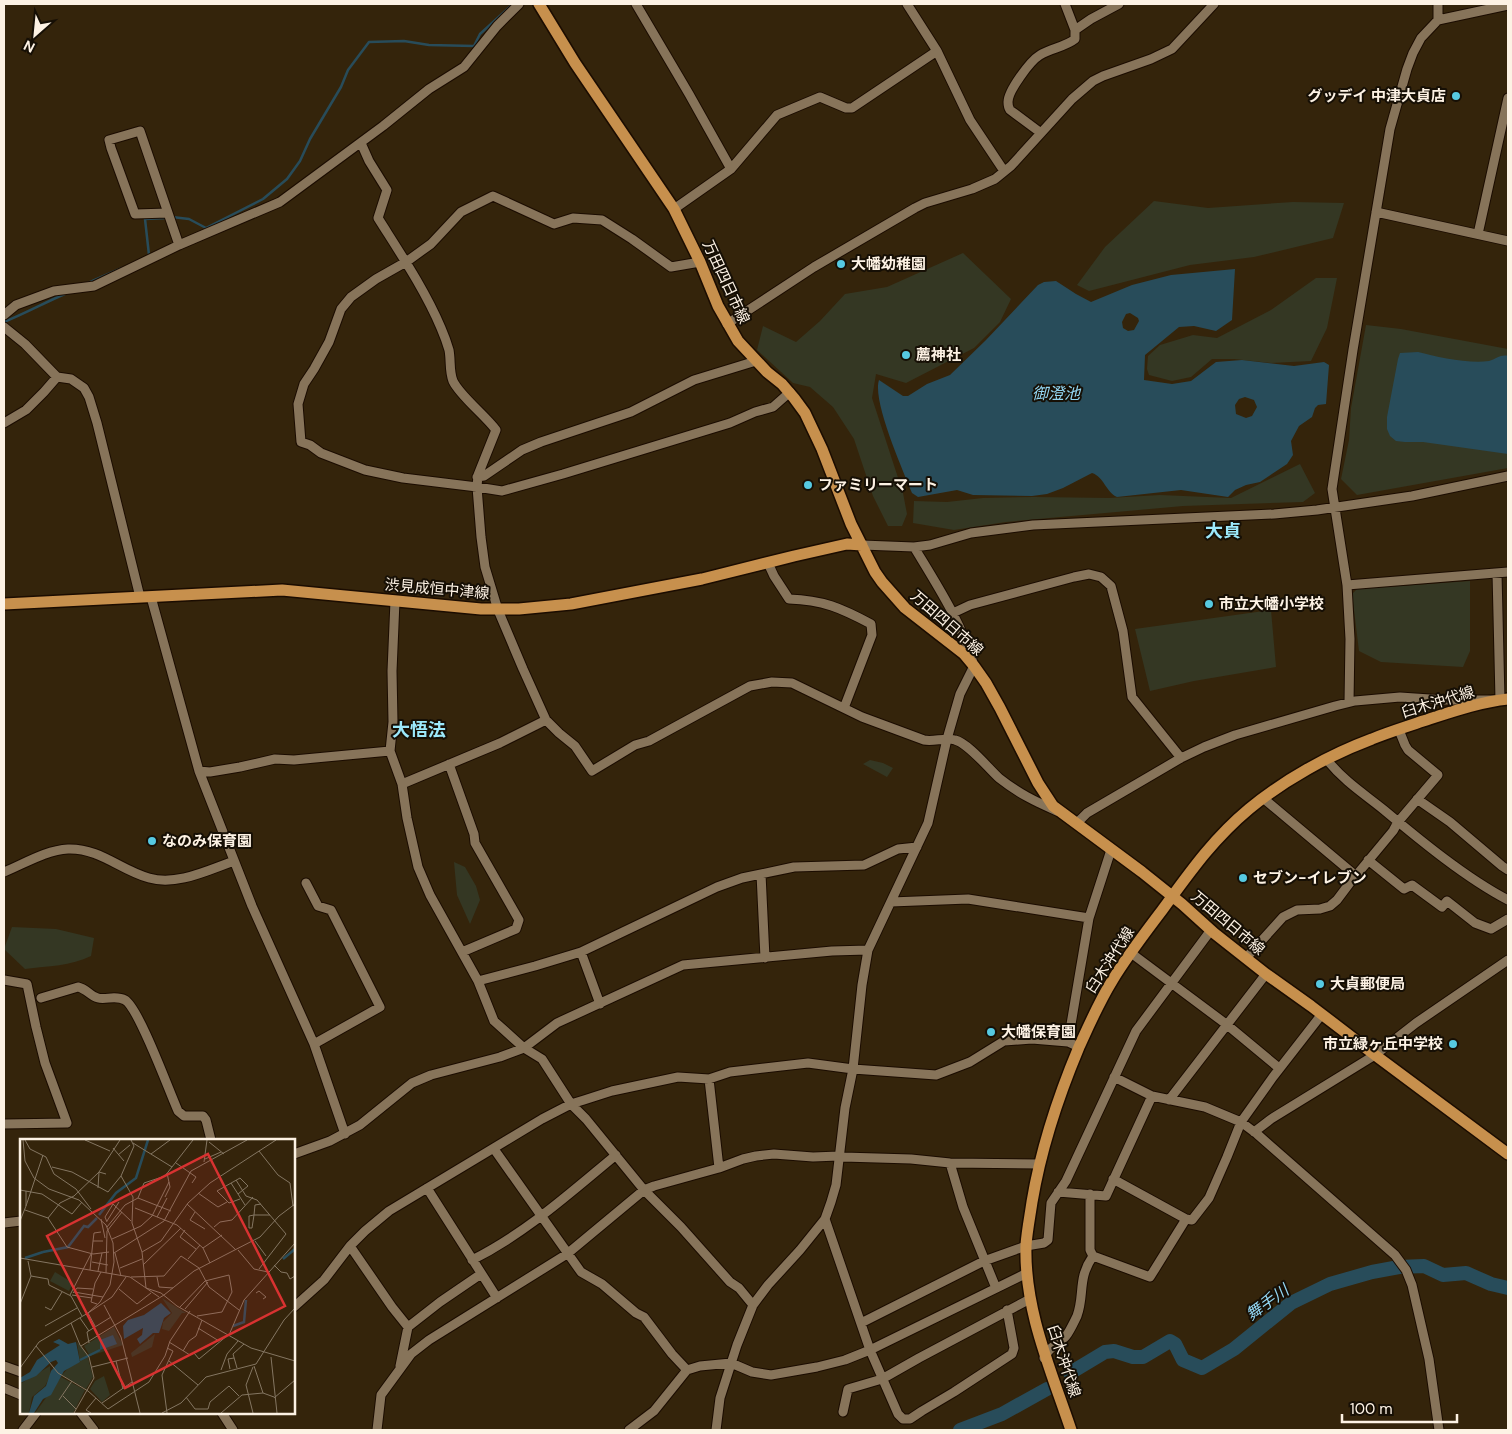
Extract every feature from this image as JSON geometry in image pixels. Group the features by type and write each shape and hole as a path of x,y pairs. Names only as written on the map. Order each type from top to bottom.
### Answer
{"main road":[{"name":"万田四日市線","path":"539,4 575,63 674,209 700,262 718,306 738,341 756,361 790,392 805,413 822,449 851,524 875,572 891,593 917,618 964,654 974,666 986,683 1038,783 1053,806 1142,872 1266,974 1508,1154"},
{"name":"渋見成恒中津線","path":"4,604 282,590 498,610 544,607 571,604 702,579 847,544 862,545"},
{"name":"臼木沖代線","path":"1071,1430 1045,1353 1030,1299 1026,1246 1040,1164 1074,1045 1088,1026 1110,984 1130,953 1216,839 1263,798 1295,777 1372,739 1461,708 1504,699"}],"street":[{"path":"4,315 16,305 54,291 94,286 179,245 280,202 429,89 464,67 497,26 519,4"},
{"path":"636,4 731,169"},
{"path":"907,4 937,51 970,120 1004,171"},
{"path":"1041,133 1010,110 1007,104 1011,92 1030,63 1037,56 1069,43 1075,38 1075,30 1065,4"},
{"path":"1075,30 1119,4"},
{"path":"727,324 814,268 915,208 939,198 995,180 1072,99 1093,81 1152,59 1172,49 1214,4"},
{"path":"1438,4 1438,20"},
{"path":"1349,702 1350,640 1346,585 1332,489 1352,350 1390,129 1407,69 1421,38 1438,20 1508,5"},
{"path":"674,209 731,169 778,115 820,97 846,108 852,108 937,51"},
{"path":"1478,234 1508,98"},
{"path":"168,213 135,214 109,140 140,131 179,245"},
{"path":"360,142 387,190 378,218 406,262 441,328 449,351 450,372 454,382 496,430 478,477 477,487 485,567 498,610 546,720 575,746 592,771 635,745 649,740 750,686 772,682 792,683 862,717 924,740 954,739 1020,794 1059,812"},
{"path":"700,262 671,268 632,238 602,220 573,218 554,224 493,196 461,212 431,244 351,296 342,309 329,342 304,384 298,404 300,438 321,453 365,470 403,478 502,491 730,423 773,407 790,392"},
{"path":"1376,212 1508,241"},
{"path":"4,327 25,344 57,377 70,379 78,383 84,388 89,397 146,597 199,771 252,906 314,1044 345,1134"},
{"path":"478,477 484,476 522,450 541,442 631,412 694,380 756,361"},
{"path":"4,423 26,410 57,377"},
{"path":"862,545 914,547 971,534 1032,525 1274,514 1317,510 1412,496 1508,476"},
{"path":"716,1430 720,1398 737,1345 753,1305 825,1219 836,1185 868,950 928,823 946,739 960,694 974,666 965,638 953,613 914,547"},
{"path":"768,563 789,599 807,599 823,602 871,624 872,635 844,708"},
{"path":"1346,585 1508,572"},
{"path":"1077,824 1087,813 1181,758 1235,735 1349,702 1371,698 1504,699 1496,573"},
{"path":"953,613 970,605 1074,577 1089,574 1101,577 1111,586 1123,631 1132,697 1181,758"},
{"path":"395,601 392,671 393,722 390,751 402,784 407,818 418,867 430,895 478,981 494,1021 524,1048 542,1059 571,1104 586,1119 644,1190 681,1227 730,1282 739,1288 753,1305"},
{"path":"402,784 500,743 546,720"},
{"path":"1246,958 1283,917 1297,910 1320,909 1330,906 1337,900 1398,822 1438,775 1408,750 1399,730"},
{"path":"199,771 210,772 275,759 294,760 390,751"},
{"path":"1327,760 1340,776 1398,822 1489,890 1508,900"},
{"path":"449,764 474,834 475,842 519,920 516,928 462,952"},
{"path":"1263,798 1356,876"},
{"path":"1417,799 1450,822 1508,870"},
{"path":"478,981 581,952 717,887 742,878 794,867 864,865 898,850 917,847"},
{"path":"4,872 49,852 67,849 87,850 102,855 134,872 151,878 169,880 187,877 234,862"},
{"path":"295,1306 324,1280 350,1246 389,1211 542,1119 571,1104 612,1091 678,1077 708,1079 730,1072 802,1064 936,1075 970,1062 1004,1041 1032,1039 1074,1045 1089,918 1111,850"},
{"path":"1368,860 1404,889 1412,885 1442,907 1447,901 1483,926 1491,929 1508,919"},
{"path":"762,874 765,958"},
{"path":"306,883 318,906 331,910 380,1007 314,1044"},
{"path":"891,902 968,898 1089,918"},
{"path":"861,1323 984,1261 1026,1246 1044,1243 1048,1240 1051,1203 1066,1181 1136,1031 1211,930"},
{"path":"295,1154 330,1141 360,1125 412,1083 431,1075 500,1057 524,1048 558,1023 682,965 832,951 868,950"},
{"path":"581,952 600,1004"},
{"path":"1130,953 1226,1024 1279,1068"},
{"path":"1254,1132 1271,1119 1375,1056 1416,1023 1508,960"},
{"path":"1169,1100 1266,974"},
{"path":"4,980 27,984 45,1063 67,1123 4,1124"},
{"path":"41,998 78,987 84,988 98,998 126,1000 134,1009 178,1111 184,1116 203,1116 212,1139"},
{"path":"1113,1178 1186,1219 1192,1220 1208,1198 1227,1157 1240,1122 1279,1068 1322,1014"},
{"path":"1114,1077 1152,1096 1205,1107 1240,1122 1254,1132 1395,1255 1406,1270 1412,1285 1429,1359 1439,1430"},
{"path":"708,1079 719,1168"},
{"path":"1058,1192 1106,1196 1152,1096"},
{"path":"494,1149 581,1272 602,1284 636,1313 644,1316 672,1354 687,1370"},
{"path":"377,1430 381,1395 411,1354 429,1340 567,1254 644,1190 719,1168 742,1159 774,1154 950,1163 1040,1164"},
{"path":"472,1260 541,1217 616,1155"},
{"path":"950,1163 963,1207 996,1288"},
{"path":"426,1188 498,1298"},
{"path":"1090,1194 1090,1250 1093,1256 1150,1277 1186,1219"},
{"path":"825,1219 870,1350 898,1414 903,1419 910,1419 1012,1354 1014,1348 1007,1310"},
{"path":"4,1222 20,1220"},
{"path":"350,1246 408,1327"},
{"path":"1065,1430 1043,1359 1045,1353 1050,1348 1066,1336 1077,1317 1083,1277 1088,1263 1093,1256"},
{"path":"629,1430 654,1411 687,1370 700,1366 731,1364 752,1372 771,1375 817,1368 870,1350 1027,1273"},
{"path":"399,1369 408,1327 481,1274"},
{"path":"843,1412 848,1388 882,1380 919,1358 1030,1299"},
{"path":"4,1366 20,1372"},
{"path":"4,1388 20,1395"},
{"path":"23,1430 35,1414"},
{"path":"82,1414 94,1430"},
{"path":"223,1414 233,1430"}],"green space":[{"path":"1154,201 1208,208 1293,202 1344,203 1333,238 1254,257 1190,265 1089,291 1077,285 1105,247"},
{"path":"963,253 1011,299 1000,322 974,348 906,383 876,374 872,398 903,493 907,514 902,526 888,526 873,496 854,439 833,407 810,387 793,383 757,350 763,326 796,342 820,321 845,294 887,287"},
{"path":"1316,278 1337,278 1327,328 1311,361 1271,363 1212,359 1191,377 1172,381 1149,375 1147,369 1148,356 1160,345 1193,335 1217,338 1271,310"},
{"path":"1366,325 1401,329 1508,349 1508,468 1357,495 1341,479 1349,440 1351,408"},
{"path":"1300,464 1315,493 1303,502 1183,506 1006,522 954,530 913,523 914,501 947,502 983,498 1109,498 1160,495 1231,498"},
{"path":"1470,581 1470,651 1463,667 1381,662 1359,651 1352,594 1357,589"},
{"path":"1271,610 1276,667 1194,681 1150,691 1135,629"},
{"path":"870,760 893,768 887,777 863,764"},
{"path":"454,862 465,867 476,886 480,900 470,924 457,895"},
{"path":"12,927 56,929 94,938 91,956 67,964 25,969 4,949"}],"water":[{"name":"御澄池","path":"1235,269 1232,320 1216,331 1194,326 1179,327 1145,355 1144,380 1172,384 1191,381 1216,362 1242,360 1294,366 1324,362 1329,365 1326,404 1318,405 1312,417 1299,426 1291,441 1293,455 1287,464 1260,482 1235,490 1228,497 1181,490 1117,497 1092,473 1063,488 1047,494 1032,496 973,495 957,490 918,497 912,493 884,419 878,390 879,380 903,396 908,396 927,384 950,375 1038,285 1044,282 1056,281 1091,302 1132,285 1171,275","holes":["1130,313 1138,318 1139,321 1134,330 1128,331 1123,328 1122,322 1126,314","1245,397 1254,400 1257,407 1252,416 1246,418 1236,414 1235,405 1239,399"]},
{"path":"1418,352 1472,362 1489,361 1501,356 1508,356 1508,454 1423,442 1396,441 1390,436 1387,429 1387,417 1400,353"}],"waterway":[{"path":"172,217 189,219 206,228 263,199 287,179 300,161 310,139 341,87 348,70 369,42 404,41 429,45 474,46 480,34 513,4"},
{"path":"149,255 145,219 166,218"},
{"path":"88,283 122,268"},
{"path":"4,322 67,293"},
{"name":"舞手川","path":"1070,1373 1105,1352 1114,1351 1133,1357 1143,1357 1170,1341 1175,1344 1183,1360 1202,1368 1234,1349 1291,1303 1330,1284 1372,1272 1399,1267 1424,1266 1443,1275 1466,1273 1491,1284 1508,1288"},
{"name":"舞手川","path":"960,1430 1002,1414 1047,1389"}],"place":[{"name":"グッデイ 中津大貞店","path":"1456,96"},
{"name":"大幡幼稚園","path":"841,264"},
{"name":"薦神社","path":"906,355"},
{"name":"ファミリーマート","path":"808,485"},
{"name":"市立大幡小学校","path":"1209,604"},
{"name":"なのみ保育園","path":"152,841"},
{"name":"セブン-イレブン","path":"1243,878"},
{"name":"大貞郵便局","path":"1320,984"},
{"name":"大幡保育園","path":"991,1032"},
{"name":"市立緑ヶ丘中学校","path":"1453,1044"}],"district":[{"name":"大貞","path":"1223,531"},
{"name":"大悟法","path":"419,730"}]}
